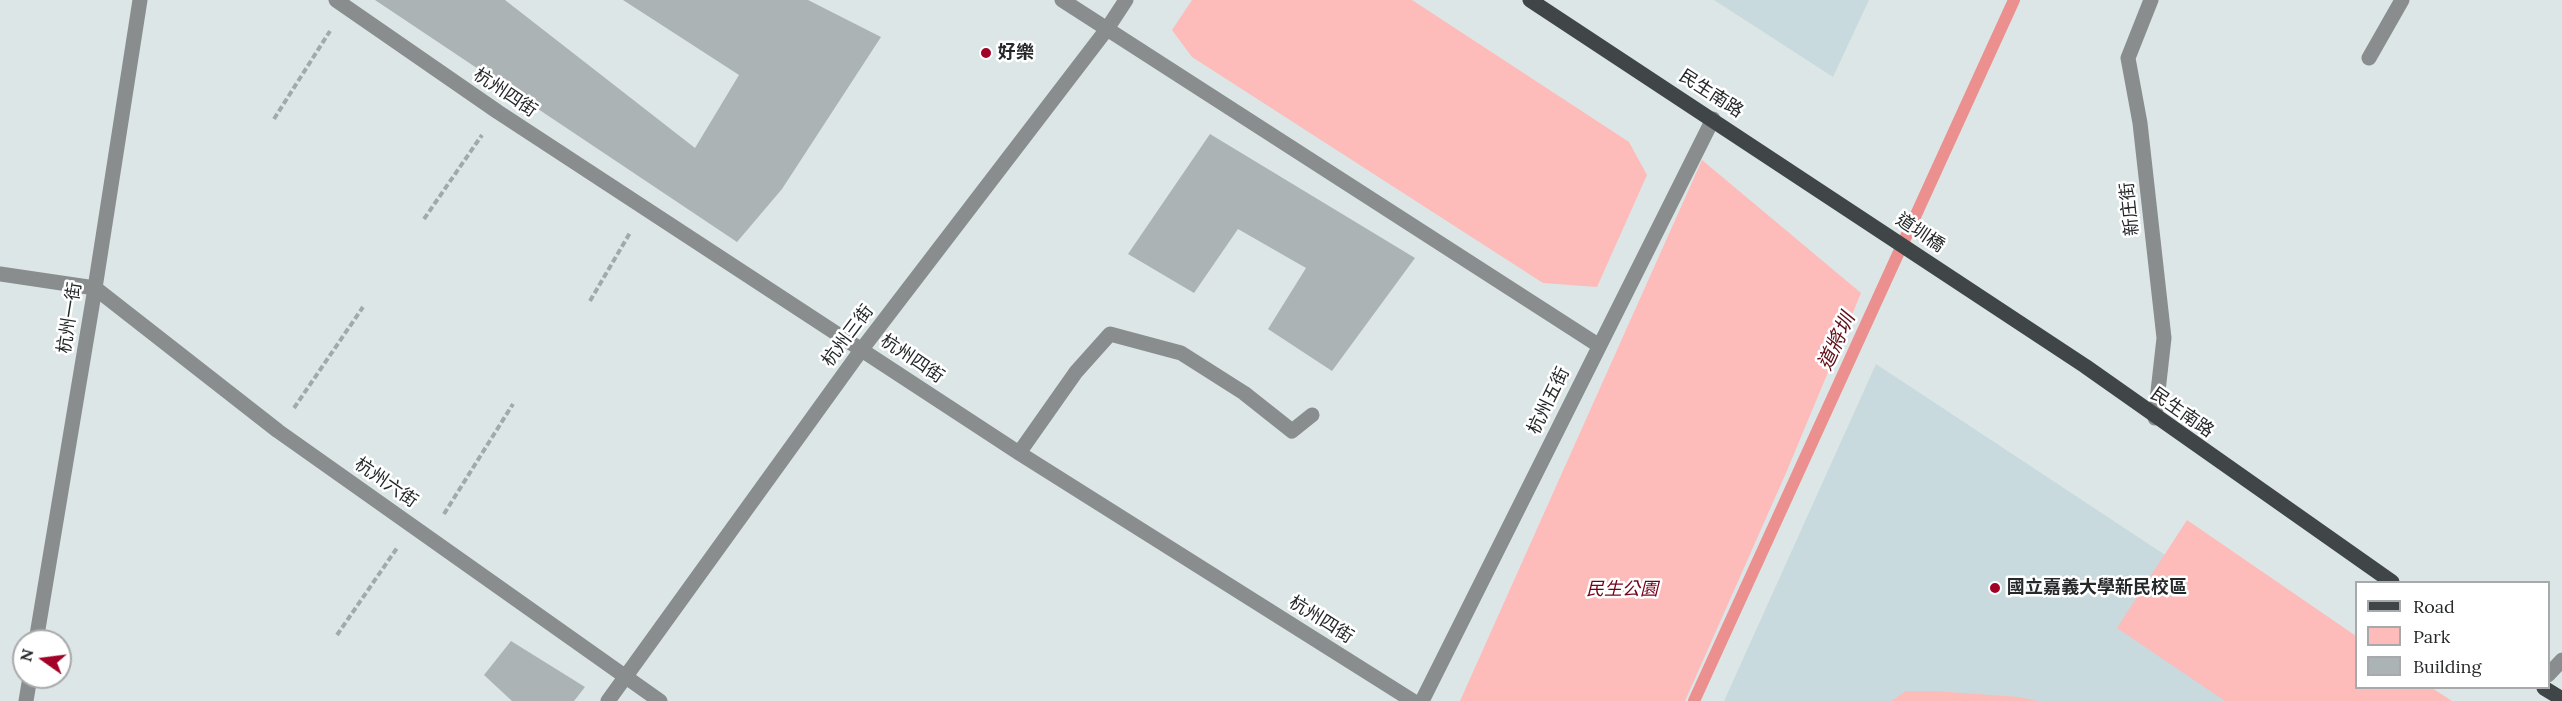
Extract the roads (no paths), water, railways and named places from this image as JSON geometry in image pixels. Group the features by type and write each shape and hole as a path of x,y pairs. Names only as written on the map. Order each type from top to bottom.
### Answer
{"main road":[{"name":"民生南路","path":"1530,0 1869,222"},
{"name":"道圳橋","path":"1869,222 1950,276"},
{"name":"民生南路","path":"1950,276 2085,366 2155,418 2391,581"},
{"path":"2547,689 2562,699"}],"street":[{"name":"杭州一街","path":"38,629 140,0"},
{"path":"1062,0 1598,345"},
{"name":"杭州三街","path":"608,701 862,349 1107,30 1126,0"},
{"name":"新庄街","path":"2151,0 2128,58 2140,123 2164,338 2155,418"},
{"path":"2369,58 2402,0"},
{"name":"杭州四街","path":"340,4 498,112 1019,453 1413,701"},
{"name":"杭州五街","path":"1422,701 1713,119"},
{"path":"0,274 95,288"},
{"name":"杭州六街","path":"95,288 278,431 660,701"},
{"path":"1019,453 1076,372 1110,334 1181,353 1244,393 1292,430 1312,415"},
{"path":"2550,673 2562,660"}],"waterway":[{"name":"道將圳","path":"1694,701 2014,0"}],"place":[{"name":"好樂","path":"986,53"},
{"name":"國立嘉義大學新民校區","path":"1995,588"}],"park label":[{"name":"民生公園","path":"1622,590"}]}
